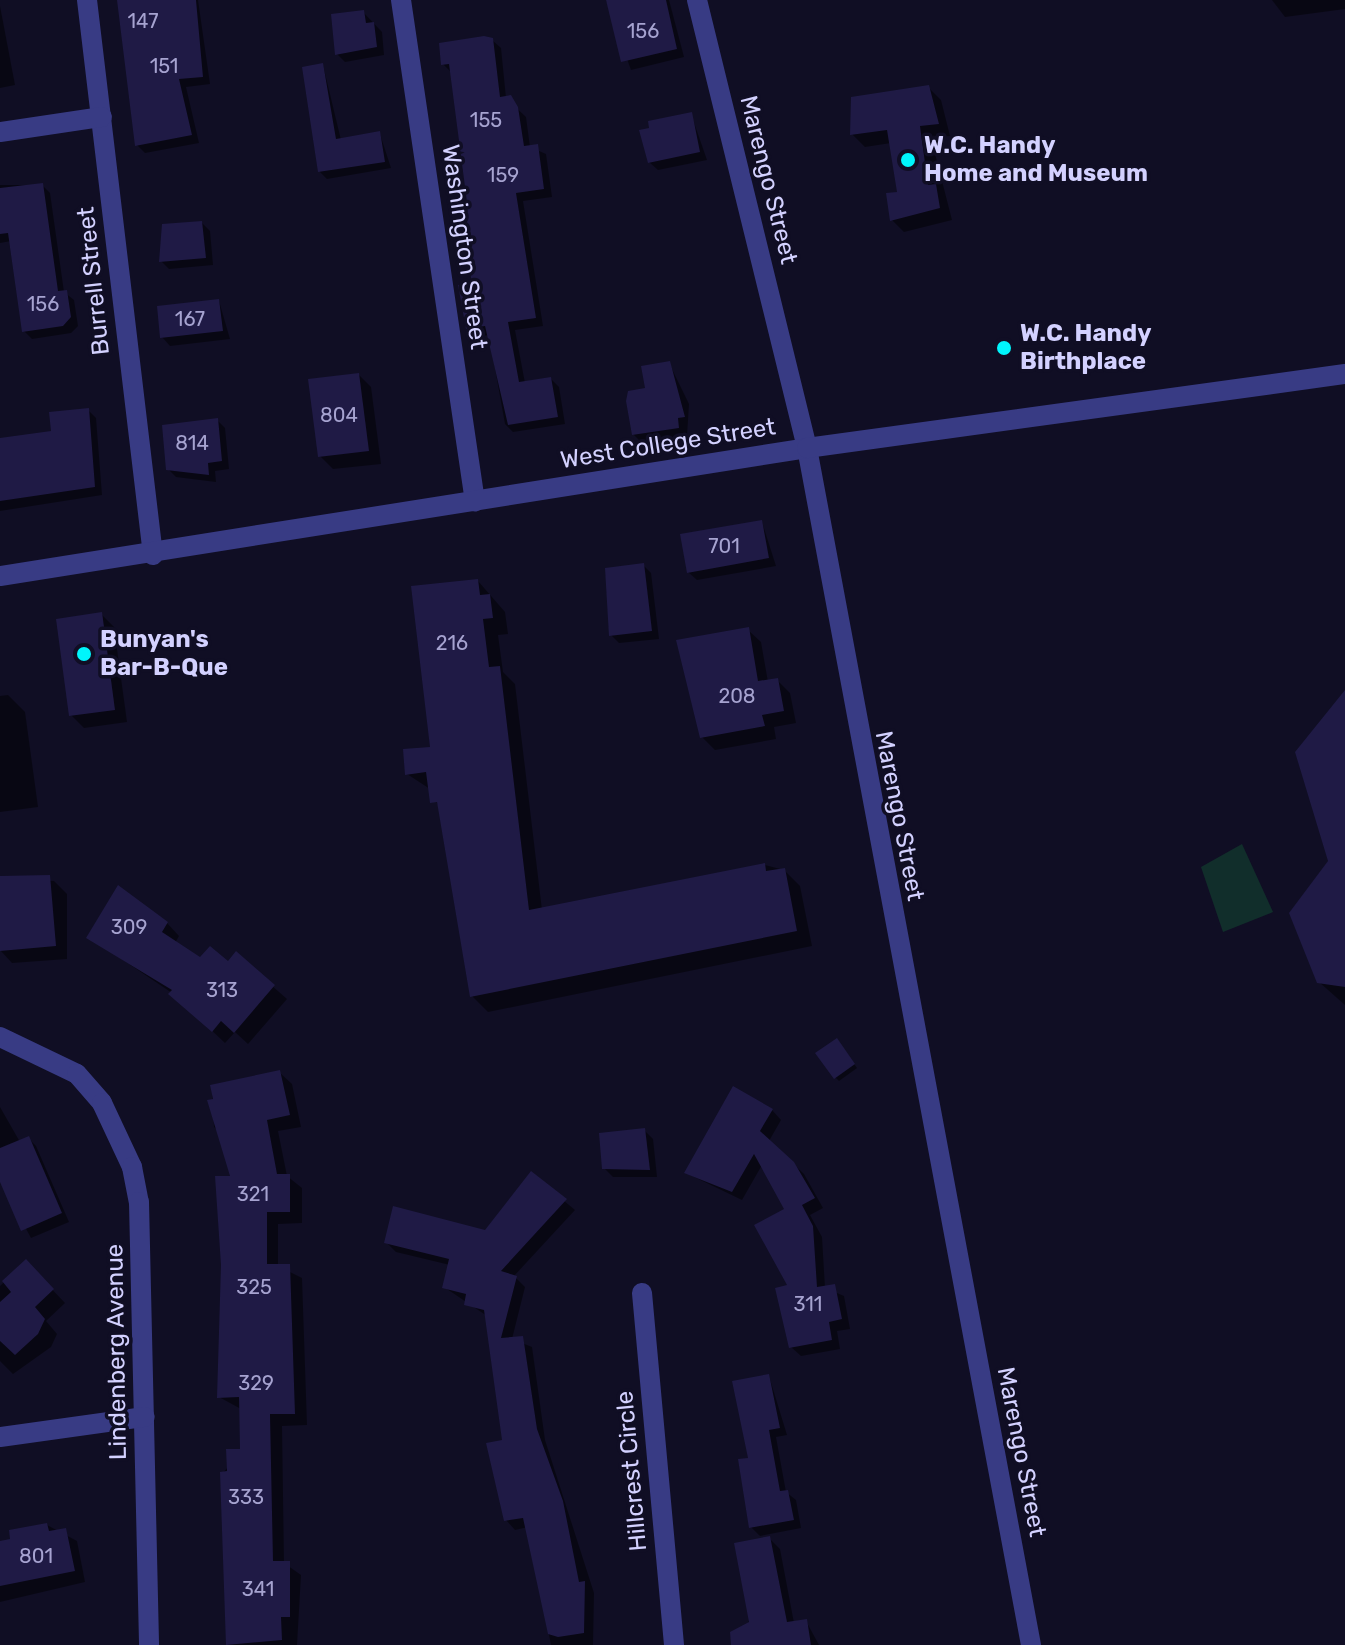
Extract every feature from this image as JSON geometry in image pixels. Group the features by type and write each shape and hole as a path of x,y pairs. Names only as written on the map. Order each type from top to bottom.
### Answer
{"street":[{"name":"Burrell Street","path":"87,0 153,555"},
{"name":"Washington Street","path":"401,0 475,502"},
{"name":"Marengo Street","path":"697,0 807,448 1031,1645"},
{"path":"0,132 102,117"},
{"name":"West College Street","path":"0,576 153,555 807,448 1345,374"},
{"name":"Lindenberg Avenue","path":"0,1037 77,1074 118,1134 139,1202 149,1645"},
{"name":"Hillcrest Circle","path":"642,1293 674,1645"},
{"path":"0,1437 145,1417"}],"green space":[{"path":"1242,844 1273,912 1223,932 1201,867"}],"building":[{"path":"117,0 196,0 203,77 179,79 192,135 135,146"},
{"path":"606,0 666,0 677,49 621,62"},
{"path":"364,10 366,23 374,22 377,47 335,55 331,14"},
{"path":"484,36 493,38 500,97 511,95 518,107 524,146 538,144 544,189 516,193 536,318 508,322 519,382 551,377 558,417 508,425 485,326 466,329 458,285 472,283 457,203 467,202 449,64 441,65 439,43"},
{"path":"323,63 336,139 380,131 385,162 318,172 302,67"},
{"name":"W.C. Handy Home and Museum","path":"929,85 939,124 920,126 928,185 936,184 940,208 890,221 886,193 897,192 887,130 850,135 851,97"},
{"path":"692,112 700,152 648,163 639,130 649,128 648,121"},
{"path":"43,183 58,291 67,290 71,317 63,326 22,332 8,233 0,234 0,188"},
{"path":"202,221 206,258 159,262 162,224"},
{"path":"219,299 223,331 160,338 157,306"},
{"path":"670,361 685,417 678,418 679,428 632,435 626,401 628,391 645,388 641,366"},
{"path":"359,373 369,451 318,457 308,379"},
{"path":"89,408 95,487 0,501 0,438 51,431 49,412"},
{"path":"218,418 222,461 208,463 209,475 166,470 162,425"},
{"path":"762,520 769,558 687,573 680,534"},
{"path":"644,563 652,631 609,636 605,568"},
{"path":"478,579 480,595 490,594 493,618 483,619 489,667 500,666 529,910 765,863 766,871 785,868 797,931 470,997 437,802 430,803 426,772 405,775 403,749 430,747 411,586"},
{"name":"Bunyan's Bar-B-Que","path":"102,612 115,710 69,716 56,619"},
{"path":"749,627 758,681 778,678 784,711 762,715 765,726 700,738 676,640"},
{"path":"1345,690 1345,987 1317,983 1289,913 1328,861 1295,752"},
{"path":"50,875 56,946 0,951 0,876"},
{"path":"118,885 168,922 162,932 200,957 210,946 228,961 236,951 275,985 234,1033 221,1021 212,1032 168,994 172,990 86,938"},
{"path":"837,1038 855,1064 834,1079 815,1053"},
{"path":"280,1070 290,1115 267,1120 277,1174 290,1174 290,1212 267,1212 267,1264 290,1264 295,1414 270,1414 273,1561 290,1561 290,1617 281,1617 282,1640 226,1645 220,1472 227,1471 226,1449 240,1449 239,1397 217,1398 221,1265 215,1176 230,1176 207,1100 213,1099 210,1085"},
{"path":"733,1086 773,1109 760,1131 794,1162 815,1198 802,1205 813,1226 817,1287 835,1284 842,1319 829,1322 832,1340 789,1348 775,1288 787,1285 754,1225 784,1209 754,1154 732,1192 684,1173"},
{"path":"645,1128 650,1170 602,1169 599,1133"},
{"path":"29,1136 62,1213 21,1231 0,1182 0,1148"},
{"path":"531,1171 567,1199 501,1271 517,1276 501,1338 523,1336 537,1429 563,1501 579,1582 585,1581 584,1633 558,1637 548,1634 523,1518 504,1521 486,1443 502,1440 484,1310 464,1305 466,1294 442,1288 449,1259 384,1243 393,1206 485,1230"},
{"path":"26,1259 54,1289 35,1307 45,1319 38,1334 15,1355 0,1341 0,1302 11,1292 2,1281"},
{"path":"769,1374 780,1428 769,1430 780,1491 788,1490 794,1520 749,1528 738,1459 748,1458 732,1381"},
{"path":"47,1523 49,1531 66,1528 75,1571 0,1586 0,1541 10,1539 9,1530"},
{"path":"770,1536 787,1622 807,1619 811,1645 731,1645 730,1632 749,1622 734,1543"}],"place":[{"name":"W.C. Handy Home and Museum","path":"908,160"},
{"name":"W.C. Handy Birthplace","path":"1004,348"},
{"name":"Bunyan's Bar-B-Que","path":"84,654"}]}
